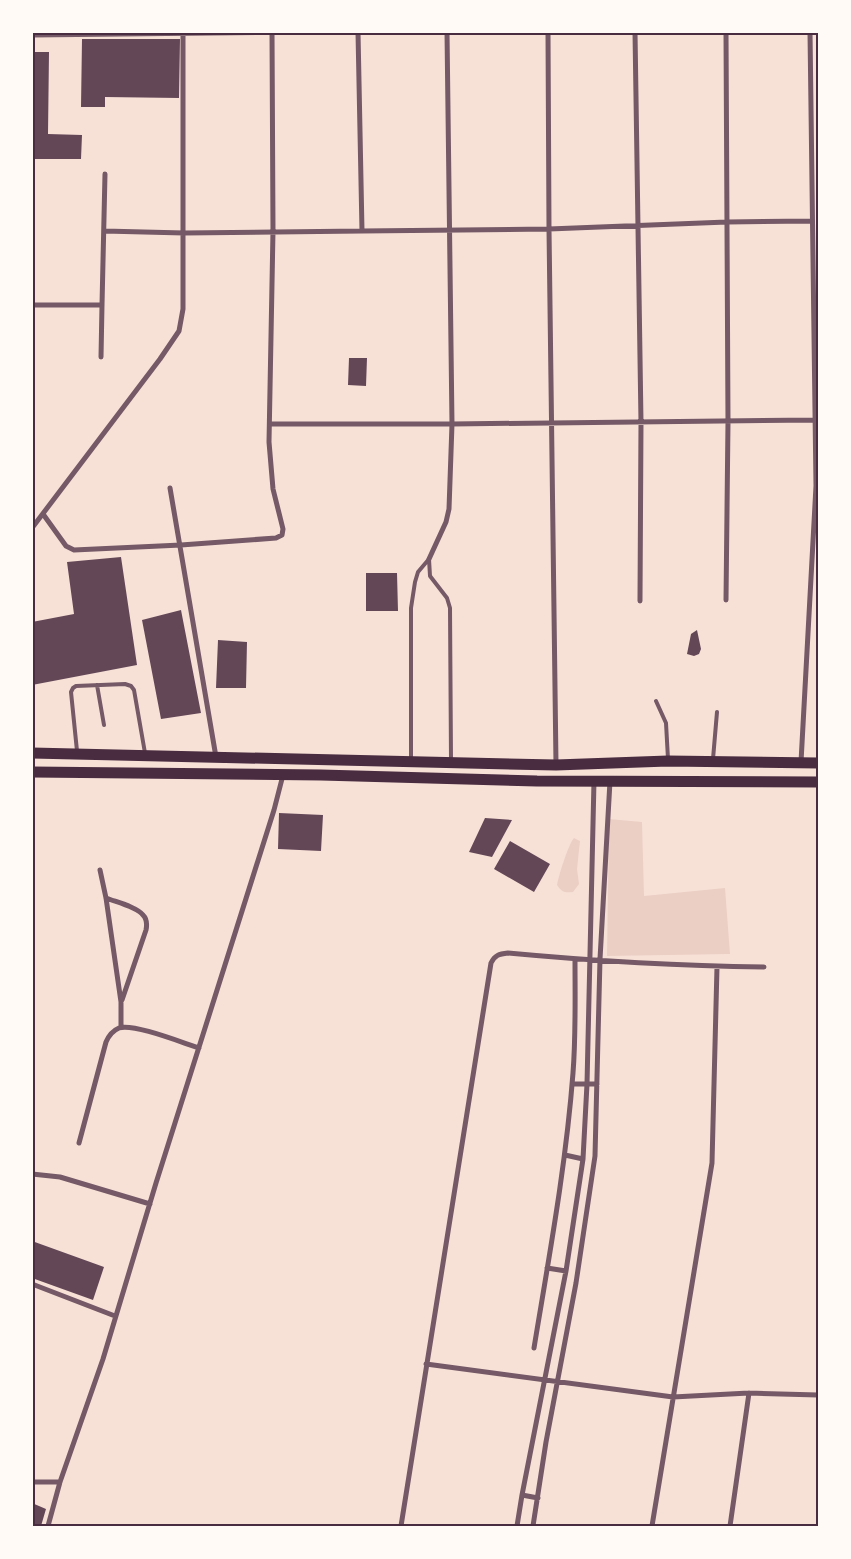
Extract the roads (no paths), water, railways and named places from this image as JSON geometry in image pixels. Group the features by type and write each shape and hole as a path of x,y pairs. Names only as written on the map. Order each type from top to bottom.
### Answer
{"main road":[{"path":"32,753 556,765 668,761 818,762"},
{"path":"32,772 536,781 818,782"}],"street":[{"path":"32,35 289,32"},
{"path":"358,32 362,231"},
{"path":"429,559 446,522 449,509 452,424 447,32"},
{"path":"548,32 556,765"},
{"path":"635,32 641,422 640,601"},
{"path":"726,32 728,422 726,600"},
{"path":"801,762 817,486 810,32"},
{"path":"32,528 179,331 183,309 184,33"},
{"path":"43,514 66,546 74,550 181,545 282,536 283,529 273,489 269,442 273,231 272,33"},
{"path":"101,357 105,174"},
{"path":"104,231 184,233 549,229 727,222 812,221"},
{"path":"32,305 102,305"},
{"path":"270,424 815,420"},
{"path":"170,488 216,757"},
{"path":"48,1526 60,1482 103,1359 284,775"},
{"path":"533,1526 556,1382 576,1283 595,1156 600,959 610,780"},
{"path":"517,1526 566,1271 583,1159 588,1084 594,781"},
{"path":"100,870 106,898 121,1002 121,1028"},
{"path":"106,898 138,910 145,916 147,923 121,1002"},
{"path":"400,1526 491,963 494,957 508,953 575,959 764,967"},
{"path":"534,1348 565,1155 572,1084 575,959"},
{"path":"652,1526 712,1163 717,966"},
{"path":"79,1144 106,1042 111,1033 121,1028 132,1028 199,1048"},
{"path":"572,1084 597,1084"},
{"path":"565,1155 583,1159"},
{"path":"32,1174 60,1177 150,1204"},
{"path":"547,1268 566,1271"},
{"path":"32,1284 115,1316"},
{"path":"426,1364 673,1398 749,1393 818,1395"},
{"path":"730,1526 749,1393"},
{"path":"32,1482 60,1482"},
{"path":"522,1495 538,1498"}],"lane":[{"path":"411,761 411,608 414,582 418,572 429,559"},
{"path":"429,559 430,576 447,598 450,608 451,762"},
{"path":"78,754 72,688 76,686 125,684 131,686 134,690 145,756"},
{"path":"97,685 104,726"},
{"path":"656,701 666,723 668,761"},
{"path":"713,762 717,712"}]}
